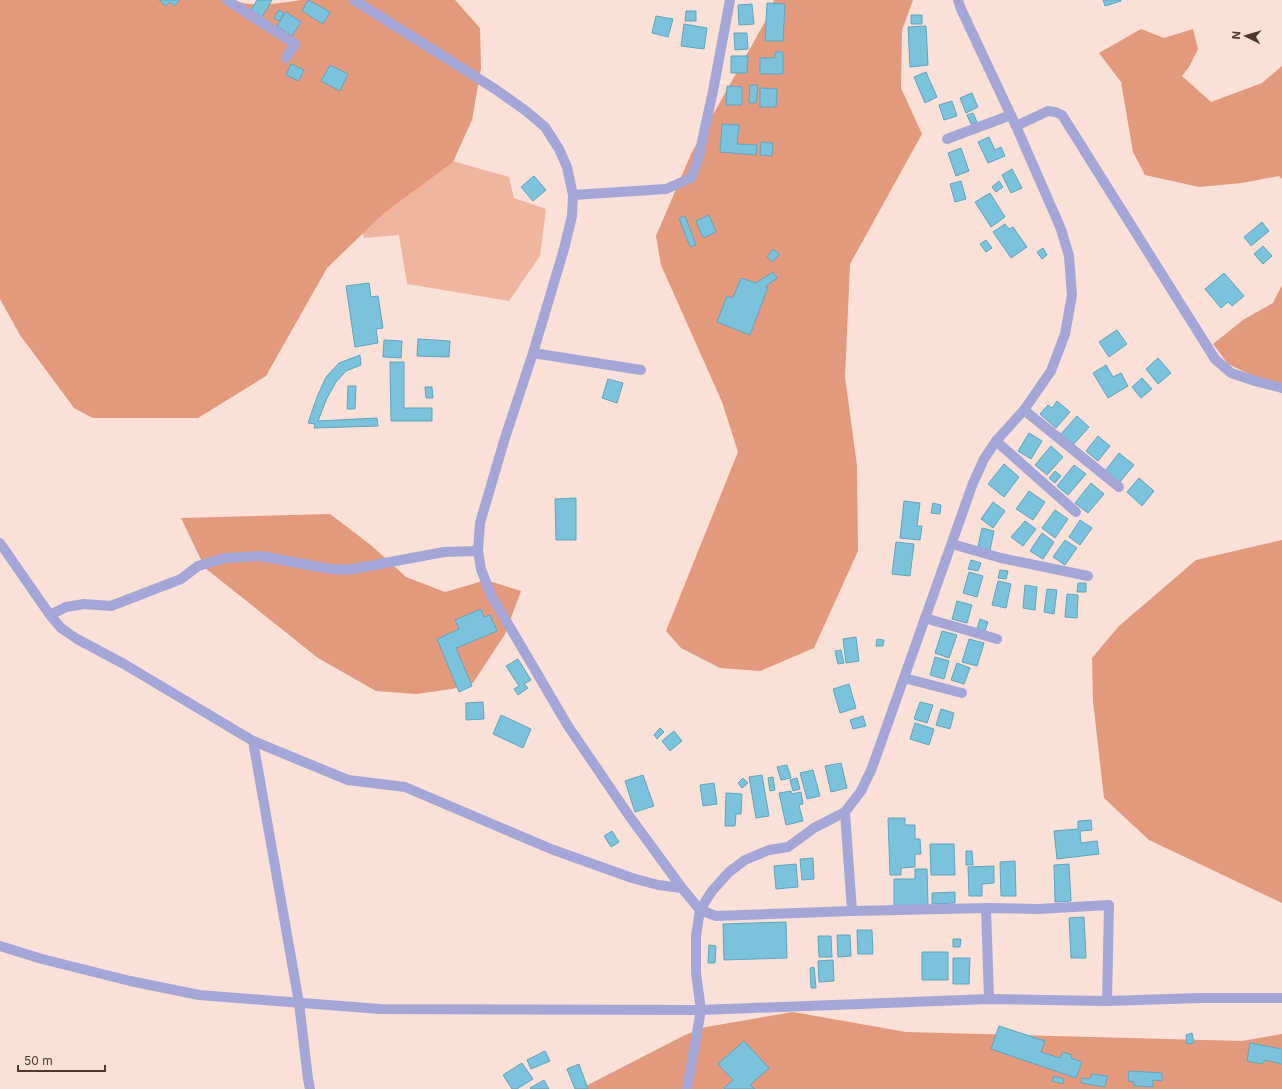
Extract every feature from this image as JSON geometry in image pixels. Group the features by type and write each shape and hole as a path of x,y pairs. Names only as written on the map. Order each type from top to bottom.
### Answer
{"street":[{"path":"227,0 295,44 286,58"},
{"path":"354,0 495,89 526,111 545,127 559,149 567,167 573,195 572,216 533,353 504,441 480,523 478,551 481,569 491,595 568,726 626,811 682,888 700,910 716,916 852,910 986,908 1038,909 1109,905 1107,1001"},
{"path":"573,195 666,189 691,178 698,160 730,0"},
{"path":"687,1089 700,1010 696,973 696,944 700,910 728,872 745,860 769,850 788,847 814,828 845,812 861,791 872,768 973,482 984,459 996,441 1024,410 1051,371 1065,334 1072,295 1069,256 1061,229 1011,115 960,9 958,0"},
{"path":"1016,126 1048,111 1056,112 1062,116 1215,359 1231,373 1282,388"},
{"path":"947,139 1011,115"},
{"path":"533,353 640,370"},
{"path":"1024,410 1119,487"},
{"path":"996,441 1076,512"},
{"path":"0,543 50,615 61,628 77,639 124,664 253,741 348,780 405,787 551,849 632,878 658,885 682,888"},
{"path":"952,544 1001,558 1088,576"},
{"path":"50,615 66,607 84,604 111,606 181,579 198,566 225,558 261,556 324,568 347,570 444,552 478,551"},
{"path":"925,618 998,640"},
{"path":"904,678 962,693"},
{"path":"253,741 299,1003 310,1089"},
{"path":"845,812 852,910"},
{"path":"986,908 989,999"},
{"path":"0,946 42,959 123,980 199,995 380,1008 700,1010 989,999 1107,1001 1200,998 1282,998"}],"shaded area":[{"path":"0,0 233,0 248,4 257,4 301,0 455,0 480,28 481,68 472,120 453,162 384,213 327,268 266,376 198,418 93,418 74,408 20,335 0,299"},
{"path":"774,0 913,0 902,30 901,88 922,134 850,264 845,377 857,466 858,551 814,648 760,671 720,668 681,648 666,631 738,452 722,402 661,265 656,236 691,154 766,20"},
{"path":"1141,29 1164,38 1193,29 1198,49 1189,67 1182,76 1211,102 1262,83 1282,66 1282,179 1279,176 1242,183 1199,187 1145,175 1133,152 1121,82 1099,53"},
{"path":"435,156 509,177 514,198 546,209 540,256 509,301 407,284 399,235 364,238 358,219"},
{"path":"1282,285 1282,384 1253,376 1228,364 1213,344 1243,320 1273,303"},
{"path":"330,514 372,546 406,577 445,592 486,580 521,591 505,634 473,683 452,689 416,694 376,691 318,658 205,568 181,518"},
{"path":"1282,540 1282,903 1149,840 1104,798 1093,701 1092,658 1119,626 1196,560"},
{"path":"793,1012 906,1032 1242,1041 1282,1034 1282,1089 580,1089 685,1035 706,1027"}],"building":[{"path":"159,0 180,0 174,6 170,2 166,6"},
{"path":"257,0 272,0 262,17 251,10"},
{"path":"308,0 330,12 323,24 302,11"},
{"path":"1103,0 1121,0 1121,1 1105,6"},
{"path":"767,3 785,4 783,41 765,41"},
{"path":"752,4 754,24 739,25 738,5"},
{"path":"279,10 284,13 279,21 274,18"},
{"path":"686,11 696,11 696,21 685,21"},
{"path":"286,12 301,22 292,36 277,26"},
{"path":"911,15 922,15 922,24 911,24"},
{"path":"656,16 673,19 668,37 652,33"},
{"path":"684,24 707,28 704,49 681,46"},
{"path":"926,26 928,65 910,67 908,27"},
{"path":"734,33 747,33 748,49 735,50"},
{"path":"775,52 783,52 783,74 760,74 760,58 775,58"},
{"path":"731,56 748,56 747,73 731,73"},
{"path":"291,64 304,70 299,81 286,75"},
{"path":"330,65 348,74 340,91 321,81"},
{"path":"926,72 937,97 925,103 914,77"},
{"path":"750,85 758,85 756,103 749,103"},
{"path":"727,86 742,87 742,105 726,105"},
{"path":"760,88 777,89 776,107 760,107"},
{"path":"972,93 978,107 966,113 960,98"},
{"path":"952,101 957,116 944,120 939,105"},
{"path":"973,113 977,122 971,124 967,115"},
{"path":"722,124 739,125 737,144 757,145 756,155 720,152"},
{"path":"989,137 995,150 1001,147 1005,156 988,163 978,142"},
{"path":"761,142 773,143 772,156 760,155"},
{"path":"961,148 969,171 956,176 948,153"},
{"path":"1012,169 1022,188 1011,193 1002,175"},
{"path":"534,176 546,190 533,201 521,187"},
{"path":"961,181 966,199 955,202 950,184"},
{"path":"999,181 1003,187 996,192 992,187"},
{"path":"990,193 1005,217 991,227 975,202"},
{"path":"709,215 716,232 703,238 696,221"},
{"path":"685,216 696,245 690,247 679,218"},
{"path":"1262,222 1269,231 1251,246 1244,237"},
{"path":"1005,224 1009,229 1013,227 1027,247 1011,258 993,232"},
{"path":"986,240 992,248 986,252 980,244"},
{"path":"1263,246 1272,256 1263,264 1254,254"},
{"path":"1043,248 1047,255 1042,259 1037,252"},
{"path":"773,249 779,254 773,262 767,257"},
{"path":"773,272 777,278 765,287 768,287 750,335 717,322 727,296 733,298 741,278 756,283"},
{"path":"1224,273 1244,296 1232,306 1228,302 1221,308 1205,289"},
{"path":"369,283 371,297 378,296 383,328 376,329 378,343 355,347 346,286"},
{"path":"1117,330 1127,344 1109,357 1099,342"},
{"path":"418,339 450,341 449,357 417,356"},
{"path":"384,340 402,341 401,358 383,357"},
{"path":"360,355 361,365 346,371 336,382 327,398 318,421 377,418 378,426 314,428 315,424 308,423 326,377 339,363"},
{"path":"1158,358 1171,373 1158,384 1146,369"},
{"path":"390,362 404,362 404,408 432,408 432,421 391,421"},
{"path":"1106,365 1113,377 1121,373 1128,386 1108,398 1093,373"},
{"path":"1142,378 1152,389 1141,398 1132,387"},
{"path":"608,379 623,383 617,403 602,398"},
{"path":"348,386 356,386 355,409 347,409"},
{"path":"425,387 432,387 433,398 426,398"},
{"path":"1057,401 1070,412 1056,428 1040,414 1048,405 1052,408"},
{"path":"1077,416 1089,427 1073,445 1061,434"},
{"path":"1029,433 1042,441 1031,459 1018,451"},
{"path":"1098,436 1110,446 1098,461 1086,451"},
{"path":"1051,446 1063,457 1047,475 1035,465"},
{"path":"1119,453 1134,465 1119,483 1105,471"},
{"path":"1004,464 1019,477 1004,497 988,484"},
{"path":"1074,465 1086,474 1068,495 1057,486"},
{"path":"1055,471 1061,476 1055,483 1049,478"},
{"path":"1139,478 1154,491 1142,506 1127,492"},
{"path":"1091,483 1104,494 1088,513 1075,503"},
{"path":"1029,491 1045,502 1033,520 1016,509"},
{"path":"576,498 576,540 556,540 555,499"},
{"path":"904,501 920,503 917,526 922,526 920,540 900,538"},
{"path":"993,502 1005,511 993,528 981,519"},
{"path":"933,503 941,505 940,514 931,513"},
{"path":"1055,510 1068,519 1055,538 1042,528"},
{"path":"1080,520 1092,528 1080,545 1069,537"},
{"path":"1025,521 1036,529 1023,546 1011,537"},
{"path":"982,528 994,531 990,550 978,547"},
{"path":"1042,533 1054,542 1043,559 1030,551"},
{"path":"1065,540 1077,548 1065,565 1053,557"},
{"path":"896,542 914,544 910,576 892,574"},
{"path":"971,560 981,563 978,571 968,569"},
{"path":"1000,570 1008,571 1006,579 998,578"},
{"path":"969,572 983,576 977,597 963,593"},
{"path":"998,581 1011,584 1006,608 992,605"},
{"path":"1078,583 1086,583 1086,592 1077,592"},
{"path":"1025,585 1037,587 1035,610 1023,608"},
{"path":"1047,589 1057,590 1054,614 1044,612"},
{"path":"1067,594 1078,595 1077,618 1065,617"},
{"path":"957,601 972,605 967,623 952,619"},
{"path":"481,609 484,617 490,615 497,631 456,648 472,686 459,692 437,639 459,629 455,620"},
{"path":"980,619 988,622 985,631 977,629"},
{"path":"942,631 957,635 949,658 935,653"},
{"path":"856,637 859,661 846,663 843,639"},
{"path":"877,639 884,640 883,646 876,646"},
{"path":"969,639 984,643 977,666 962,662"},
{"path":"841,650 844,663 838,664 835,651"},
{"path":"935,657 949,661 944,679 930,675"},
{"path":"518,659 531,680 524,684 528,688 518,695 514,689 519,686 506,666"},
{"path":"957,663 970,668 964,684 951,680"},
{"path":"849,684 856,708 840,713 833,689"},
{"path":"483,702 484,719 466,720 466,703"},
{"path":"920,702 933,705 927,723 914,719"},
{"path":"941,709 954,713 950,729 936,725"},
{"path":"501,715 531,729 523,748 493,734"},
{"path":"863,716 866,726 853,729 850,720"},
{"path":"915,723 934,729 929,745 910,739"},
{"path":"660,728 664,732 657,739 654,735"},
{"path":"674,731 682,741 670,751 662,741"},
{"path":"841,763 847,788 831,792 825,766"},
{"path":"787,765 791,778 781,780 777,767"},
{"path":"813,770 820,796 807,799 800,773"},
{"path":"643,775 654,806 635,812 625,781"},
{"path":"762,775 769,816 756,818 749,777"},
{"path":"773,777 775,790 770,791 768,778"},
{"path":"743,778 748,783 742,788 738,783"},
{"path":"797,778 800,789 793,791 790,780"},
{"path":"714,783 717,804 703,806 700,785"},
{"path":"791,791 792,794 801,792 803,804 799,805 803,821 786,825 779,793"},
{"path":"726,793 742,794 741,814 736,814 735,826 725,826"},
{"path":"888,818 905,818 905,825 915,825 915,839 920,839 921,854 915,854 915,867 901,868 901,875 890,875"},
{"path":"1091,820 1092,830 1080,831 1081,843 1097,841 1099,854 1057,859 1054,831 1078,829 1078,821"},
{"path":"612,831 619,842 611,847 604,836"},
{"path":"930,844 954,844 955,875 931,875"},
{"path":"966,851 972,851 973,865 966,865"},
{"path":"813,858 814,879 802,880 800,859"},
{"path":"1015,861 1016,896 1001,896 1000,862"},
{"path":"796,864 798,887 776,889 774,866"},
{"path":"1069,864 1071,901 1055,902 1054,865"},
{"path":"994,866 994,883 982,884 982,896 969,896 968,867"},
{"path":"915,869 927,869 928,905 894,906 894,879 915,879"},
{"path":"955,892 955,903 932,904 932,893"},
{"path":"1084,917 1086,958 1071,958 1069,918"},
{"path":"786,922 787,958 724,960 723,924"},
{"path":"857,930 872,930 873,954 858,954"},
{"path":"837,935 850,935 851,956 838,957"},
{"path":"818,936 831,936 832,957 819,957"},
{"path":"953,939 961,939 960,947 953,947"},
{"path":"709,945 716,946 715,963 708,963"},
{"path":"922,952 948,952 948,980 922,980"},
{"path":"953,958 970,958 969,984 953,984"},
{"path":"833,960 834,981 819,982 818,961"},
{"path":"814,967 816,988 811,988 810,968"},
{"path":"999,1026 1045,1041 1041,1052 1060,1058 1063,1052 1072,1055 1071,1058 1082,1062 1076,1078 991,1049"},
{"path":"1192,1033 1194,1043 1187,1044 1186,1035"},
{"path":"744,1041 769,1068 750,1085 755,1089 725,1089 724,1088 733,1080 718,1064"},
{"path":"1250,1043 1282,1049 1282,1064 1265,1060 1262,1064 1247,1061"},
{"path":"545,1051 550,1061 531,1069 527,1060"},
{"path":"522,1063 533,1079 517,1089 512,1089 503,1075"},
{"path":"579,1064 588,1089 575,1089 567,1069"},
{"path":"1129,1071 1162,1073 1162,1081 1153,1080 1153,1087 1134,1086 1134,1082 1128,1081"},
{"path":"1092,1074 1107,1076 1105,1087 1081,1083 1082,1078 1090,1079"},
{"path":"1054,1076 1064,1079 1063,1084 1052,1081"},
{"path":"544,1080 549,1089 530,1088"}]}
